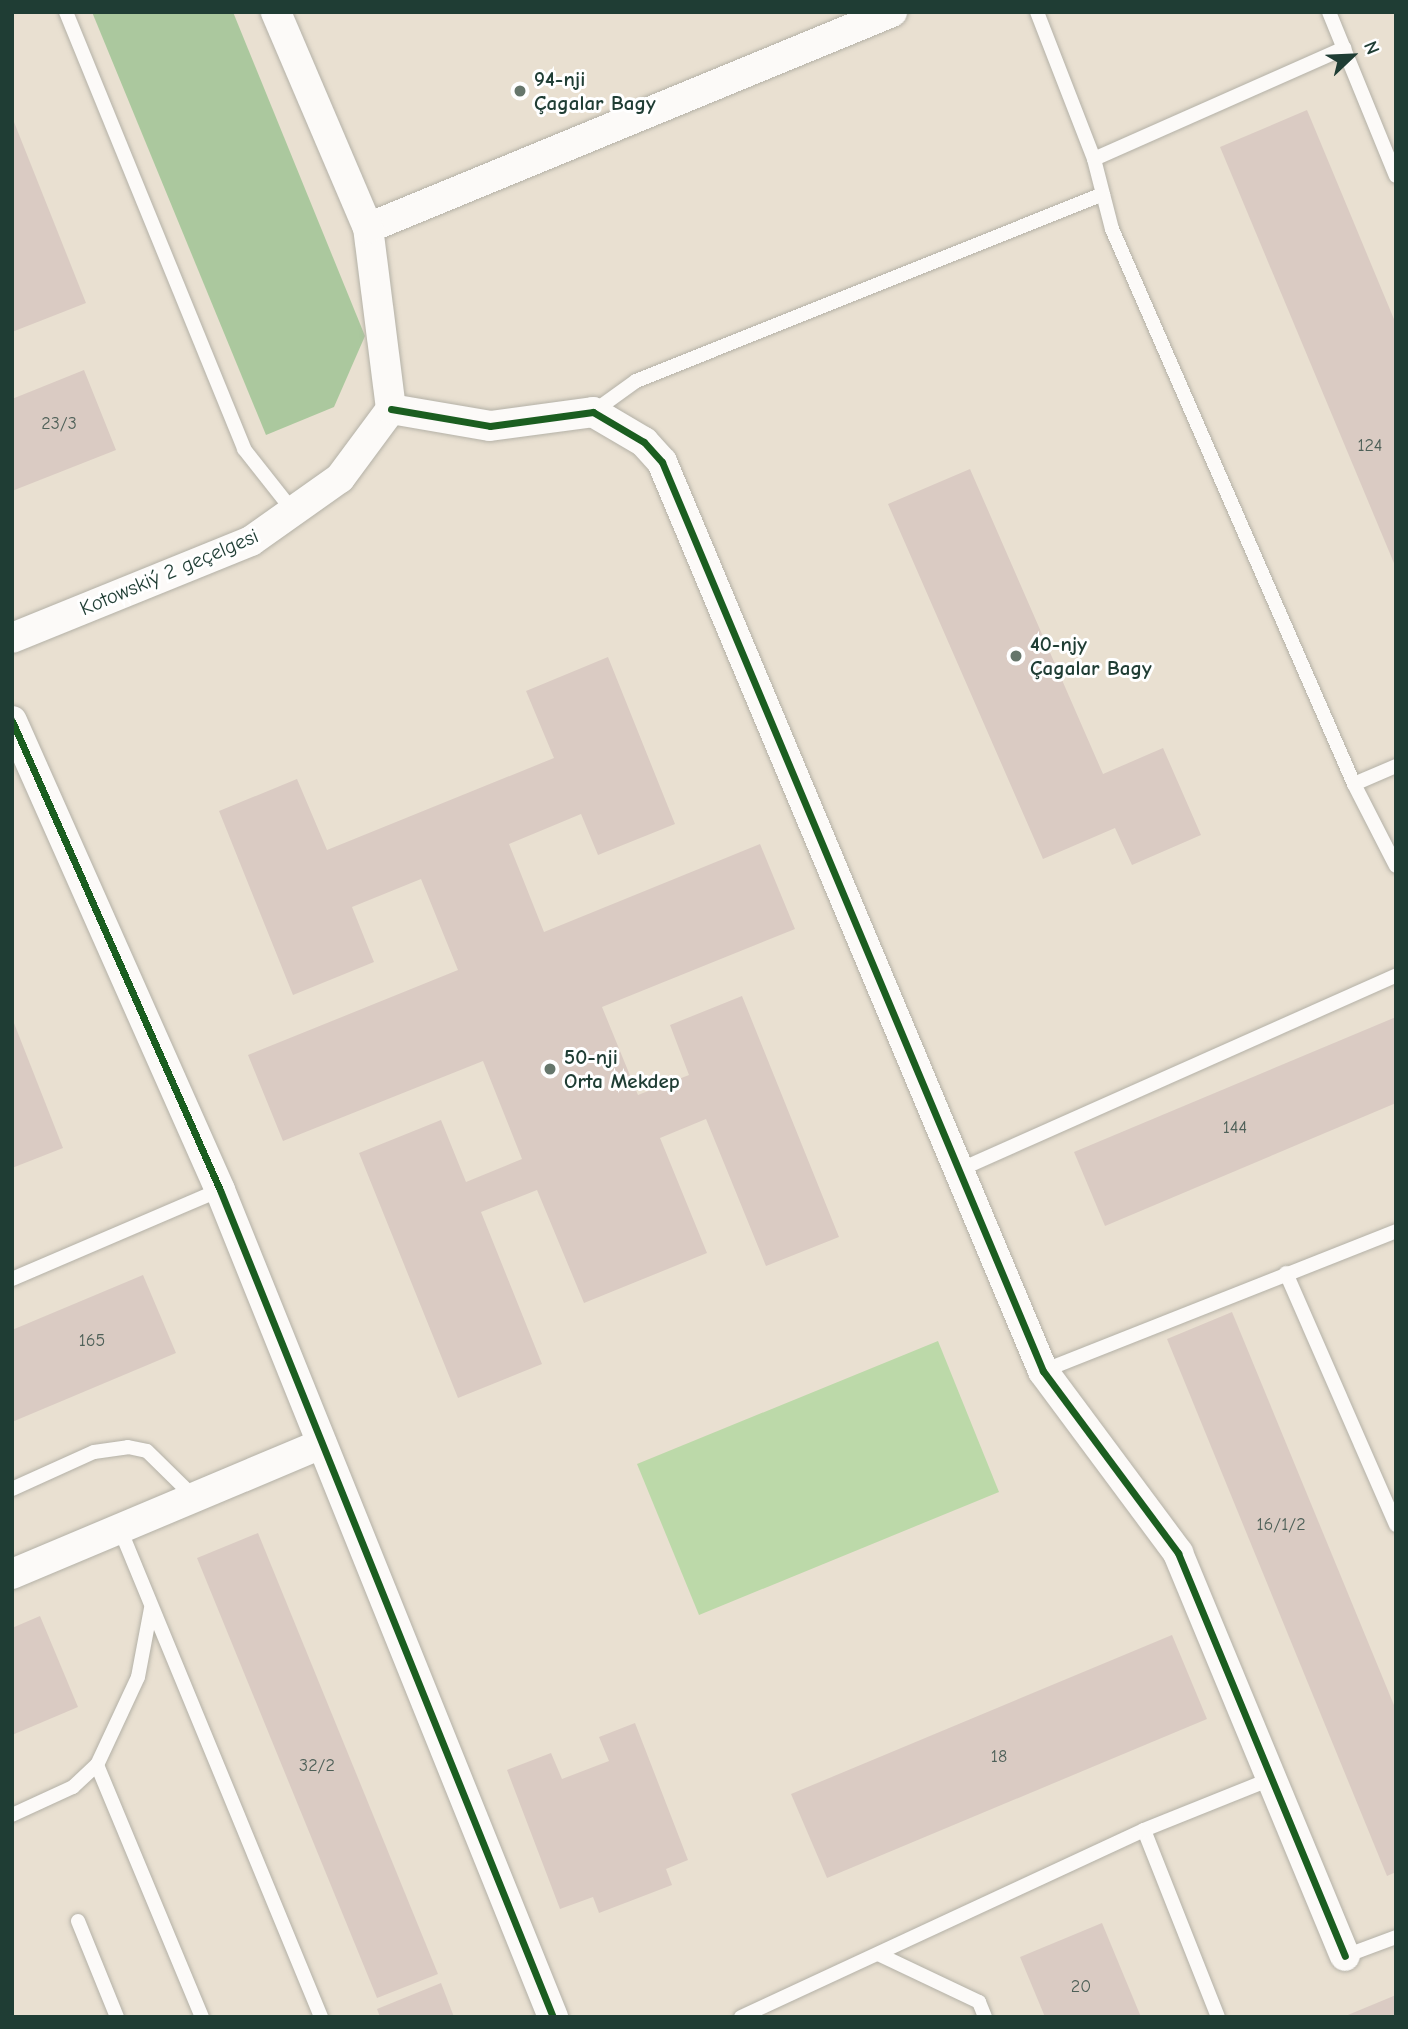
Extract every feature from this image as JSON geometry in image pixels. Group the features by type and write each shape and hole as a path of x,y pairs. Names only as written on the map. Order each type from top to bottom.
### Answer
{"street":[{"path":"276,12 368,228 391,409 490,426 593,412 644,442 662,462 1043,1371 1178,1553 1345,1956"},
{"path":"368,228 892,12"},
{"name":"Kotowskiý 2 geçelgesi","path":"12,638 251,541 340,478 391,409"},
{"path":"12,721 220,1190 553,2017"},
{"path":"12,1574 322,1444"}],"lane":[{"path":"66,12 244,449 293,512"},
{"path":"1037,12 1094,159 1112,229 1354,784 1396,866"},
{"path":"1334,14 1344,48 1396,176"},
{"path":"1094,159 1344,48"},
{"path":"593,412 636,381 1103,194"},
{"path":"1354,784 1396,766"},
{"path":"959,1171 1396,975"},
{"path":"12,1279 220,1190"},
{"path":"1043,1371 1396,1231"},
{"path":"1286,1273 1396,1525"},
{"path":"12,1489 93,1452 128,1447 147,1451 195,1498"},
{"path":"120,1529 321,2017"},
{"path":"12,1815 73,1787 97,1765 138,1677 152,1607"},
{"path":"97,1765 202,2017"},
{"path":"741,2017 1144,1830 1271,1779"},
{"path":"1144,1830 1218,2017"},
{"path":"78,1921 117,2017"},
{"path":"1345,1956 1396,1937"},
{"path":"878,1954 979,2002 985,2017"}],"green space":[{"path":"92,12 233,12 365,336 334,407 266,435"},
{"path":"938,1341 999,1492 699,1615 637,1464"}],"building":[{"path":"1307,110 1396,324 1396,568 1220,147"},
{"path":"12,117 86,303 12,332"},
{"path":"84,370 116,450 12,491 12,399"},
{"path":"970,469 1103,774 1163,748 1201,835 1132,865 1115,828 1043,859 888,504"},
{"path":"608,657 675,824 598,855 581,814 509,844 544,932 760,844 795,929 602,1007 638,1095 689,1075 670,1025 742,996 839,1237 766,1266 706,1119 660,1138 707,1253 584,1303 537,1190 481,1212 542,1364 458,1398 359,1153 441,1120 466,1182 522,1159 483,1061 283,1141 248,1055 458,970 421,879 352,907 374,962 293,995 219,811 297,779 327,850 554,758 526,691"},
{"path":"1396,1017 1396,1103 1105,1226 1074,1152"},
{"path":"12,1018 63,1148 12,1168"},
{"path":"143,1275 176,1353 12,1422 12,1330"},
{"path":"1232,1312 1396,1710 1396,1872 1387,1876 1167,1339"},
{"path":"258,1533 438,1974 377,1998 197,1558"},
{"path":"40,1616 78,1707 12,1735 12,1628"},
{"path":"1172,1635 1207,1719 827,1878 791,1794"},
{"path":"635,1723 688,1860 666,1869 672,1885 599,1913 593,1897 560,1909 507,1770 551,1753 562,1779 609,1761 599,1737"},
{"path":"1102,1923 1141,2017 1045,2017 1020,1957"},
{"path":"441,1983 454,2017 380,2017 377,2009"},
{"path":"1396,1995 1396,2017 1343,2017"}],"cycle path":[{"path":"391,409 490,426 593,412 644,442 662,462 1043,1371 1178,1553 1345,1956"},
{"path":"12,721 220,1190 553,2017"}],"place":[{"name":"94-nji Çagalar Bagy","path":"520,91"},
{"name":"40-njy Çagalar Bagy","path":"1016,656"},
{"name":"50-nji Orta Mekdep","path":"550,1069"}]}
